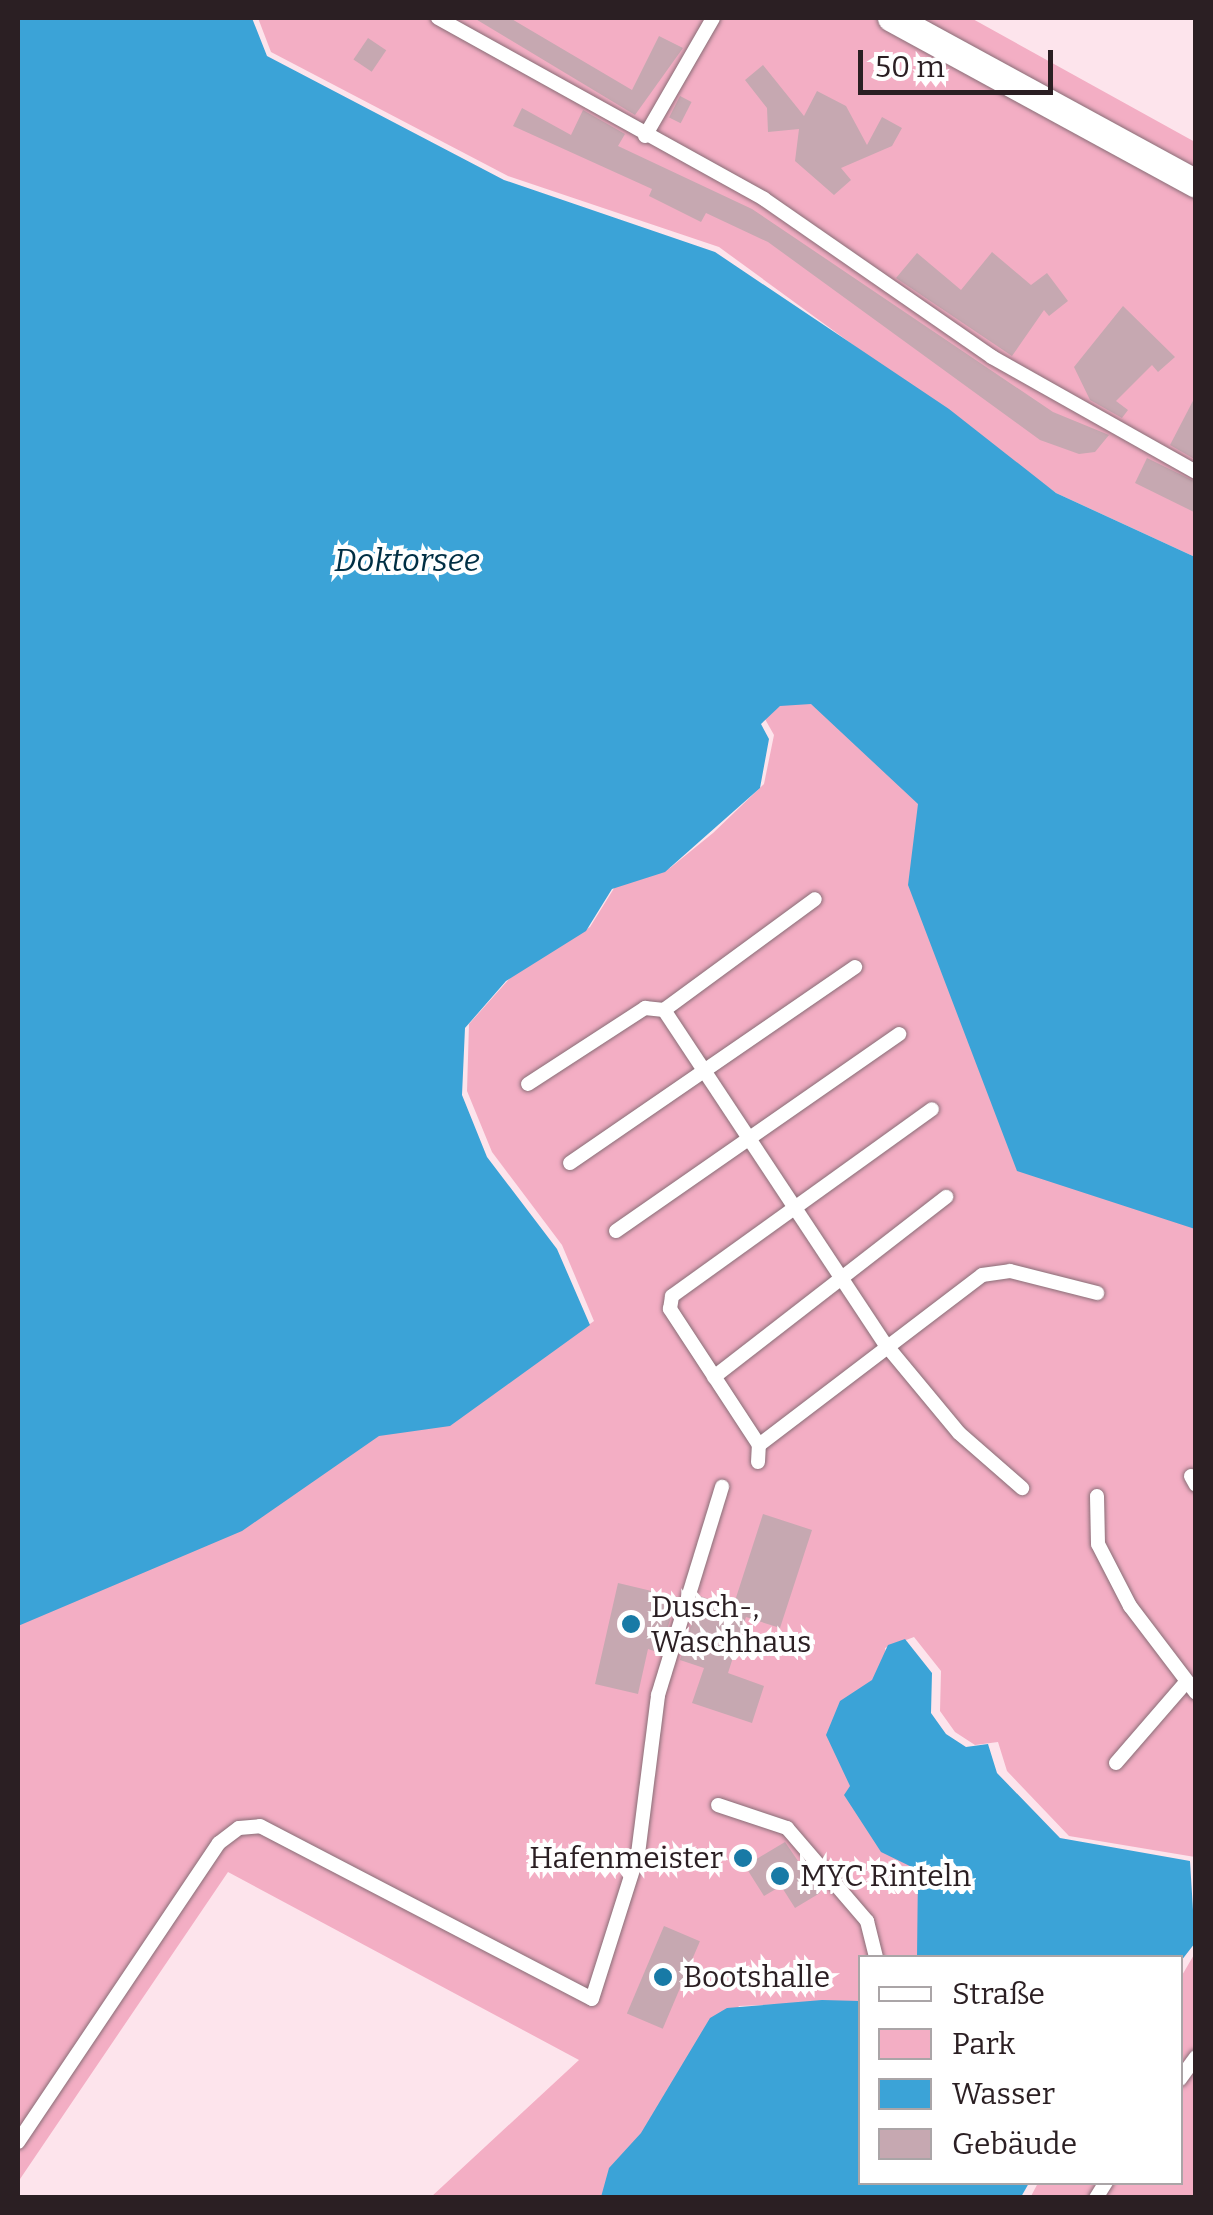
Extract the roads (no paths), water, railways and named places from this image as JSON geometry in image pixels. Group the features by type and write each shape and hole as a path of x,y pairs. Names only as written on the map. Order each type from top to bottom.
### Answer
{"street":[{"path":"892,18 1196,184"}],"lane":[{"path":"438,18 764,199 992,357 1196,472"},
{"path":"645,136 712,18"},
{"path":"528,1084 645,1008 664,1010 815,898"},
{"path":"570,1162 855,966"},
{"path":"664,1010 748,1143 886,1345 960,1433 1022,1488"},
{"path":"616,1231 748,1143 899,1034"},
{"path":"758,1462 760,1445 670,1310 672,1296 796,1212 932,1109"},
{"path":"714,1377 839,1276 946,1197"},
{"path":"760,1445 982,1275 1010,1271 1097,1293"},
{"path":"18,2142 219,1843 239,1828 260,1826 592,1999 638,1854 671,1645 722,1487"},
{"path":"1097,1496 1098,1544 1191,1687 1116,1763"},
{"path":"718,1805 787,1828 867,1921 875,1955"}],"water":[{"name":"Doktorsee","path":"18,18 252,18 267,56 504,180 715,252 949,409 1056,493 1195,557 1195,1229 1017,1171 908,885 918,804 811,704 780,706 761,724 769,739 760,788 665,872 612,889 586,931 506,981 465,1028 462,1095 487,1157 557,1249 590,1325 450,1426 379,1436 242,1531 18,1626"},
{"path":"905,1639 932,1673 931,1713 946,1734 966,1747 988,1744 997,1773 1060,1838 1190,1861 1195,1943 1183,1958 1183,1955 917,1955 918,1870 881,1852 844,1795 850,1786 826,1735 840,1701 872,1680 888,1645"},
{"path":"858,2001 858,2185 1028,2185 1021,2197 601,2197 609,2168 641,2133 710,2018 727,2008"}],"place":[{"name":"Dusch-, Waschhaus","path":"631,1624"},
{"name":"Hafenmeister","path":"743,1858"},
{"name":"MYC Rinteln","path":"780,1876"},
{"name":"Bootshalle","path":"663,1977"}]}
